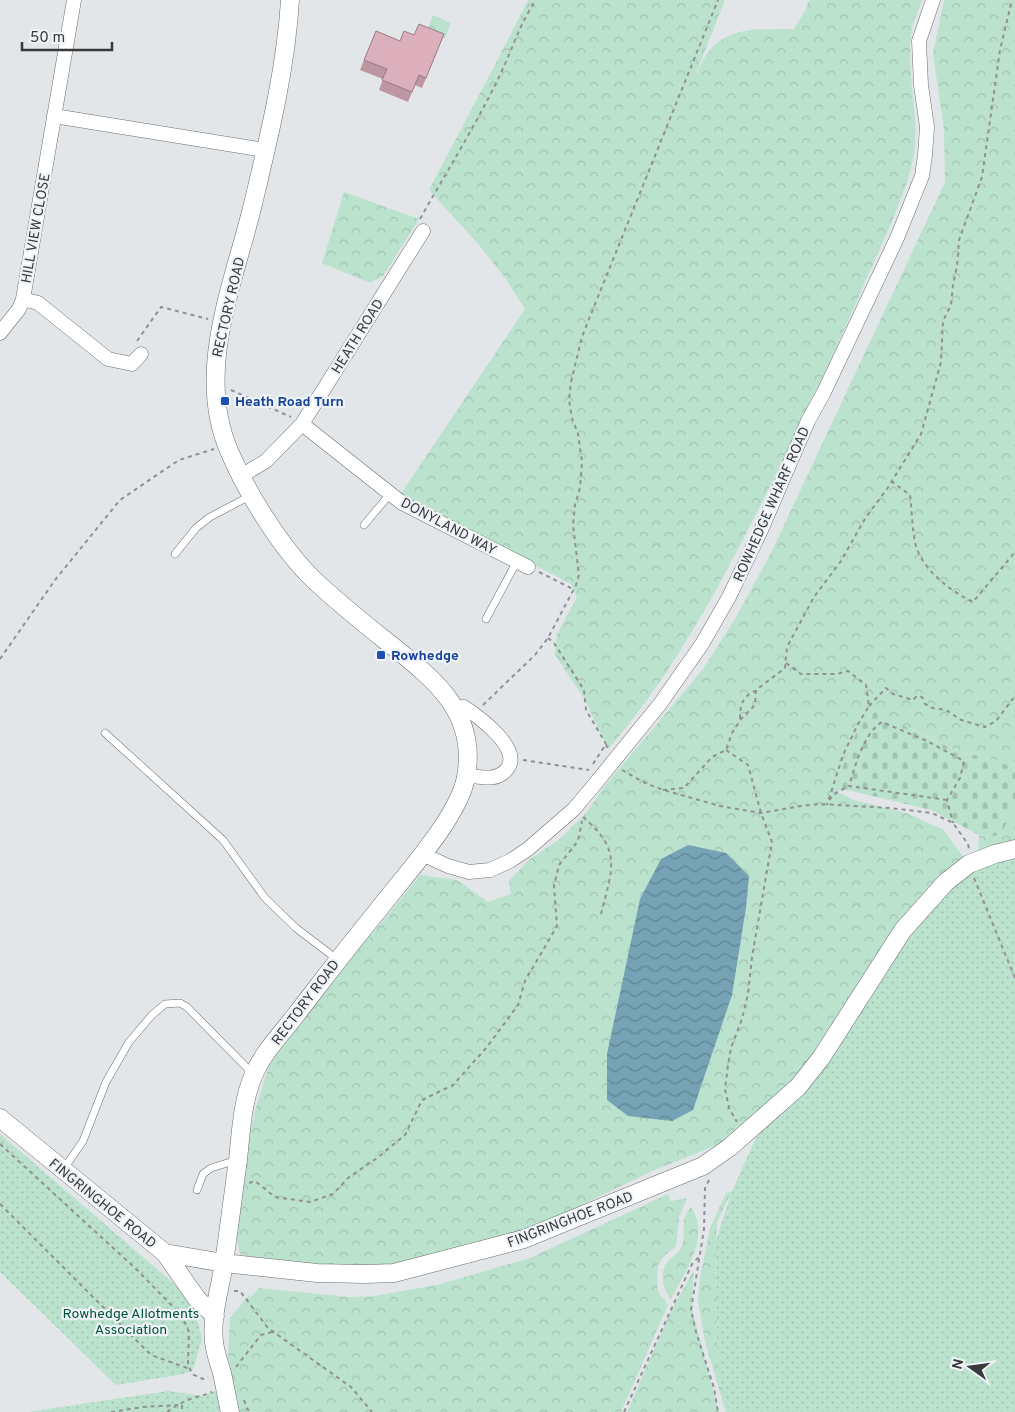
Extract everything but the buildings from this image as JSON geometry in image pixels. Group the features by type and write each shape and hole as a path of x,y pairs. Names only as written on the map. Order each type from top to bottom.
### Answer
{"street":[{"name":"HILL VIEW CLOSE","path":"0,334 19,309 23,299 74,0"},
{"name":"RECTORY ROAD","path":"230,1412 226,1393 227,1372 214,1343 214,1316 224,1263 242,1115 254,1075 265,1055 422,854 451,813 462,792 466,775 467,751 464,730 455,708 438,685 358,619 311,577 279,538 241,476 226,445 219,420 215,364 222,323 265,150 288,31 290,0"},
{"name":"ROWHEDGE WHARF ROAD","path":"422,854 448,866 469,872 490,870 510,861 578,813 614,761 660,704 702,644 729,597 787,473 808,421 840,360 913,202 924,166 927,127 921,85 919,41 933,0"},
{"path":"54,116 265,150"},
{"name":"HEATH ROAD","path":"241,476 266,460 303,423 423,231"},
{"path":"23,299 38,303 108,359 136,364"},
{"name":"DONYLAND WAY","path":"303,423 402,503 522,564"},
{"path":"455,708 464,707 498,735 511,758 510,765 505,772 496,778 466,775"},
{"name":"FINGRINGHOE ROAD","path":"0,1118 165,1254 224,1263 317,1273 394,1273 524,1239 703,1166 746,1134 798,1087 821,1058 903,930 946,882 970,864 995,854 1015,849"},
{"path":"165,1254 197,1299 214,1316"}],"lane":[{"path":"364,525 390,494"},
{"path":"175,554 196,528 252,495"},
{"path":"486,619 522,564"},
{"path":"105,733 223,840 271,904 296,928 338,960"},
{"path":"63,1170 83,1141 106,1082 129,1042 152,1015 165,1004 180,1003 187,1007 254,1075"},
{"path":"197,1190 203,1174 211,1168 238,1160"}],"path":[{"path":"423,231 416,226 500,75 526,13 536,0"},
{"path":"474,714 535,655 548,638 574,589 579,575 573,525 575,505 580,488 582,462 578,434 572,418 569,400 571,382 582,338 589,319 718,0"},
{"path":"740,721 740,708 745,695 756,690 785,668 787,647 814,597 841,560 866,517 921,434 941,362 943,321 951,305 959,240 982,177 1000,50 1012,0"},
{"path":"136,364 135,345 161,307 222,323"},
{"path":"215,383 303,423"},
{"path":"0,660 54,580 120,500 179,460 226,445"},
{"path":"891,481 910,495 915,544 922,559 940,581 959,596 973,602 1015,553"},
{"path":"522,564 574,589"},
{"path":"548,638 554,643 584,690 586,710 614,761 647,784 720,806 761,813 801,806 827,805 890,808 932,813 953,823"},
{"path":"786,663 801,674 837,674 848,671 866,685 869,706"},
{"path":"827,805 844,755 858,724 869,706 886,688 893,694 913,700 918,696 922,697 924,704 946,710 961,720 985,727 996,722 1015,696"},
{"path":"663,790 684,788 712,757 726,750 732,733 754,705 756,690"},
{"path":"849,786 860,752 876,726 882,722 927,741 964,761 960,778 947,800 953,823 968,844 970,864 1015,978"},
{"path":"606,744 614,761"},
{"path":"511,758 588,771 606,744"},
{"path":"726,750 748,765 761,813 772,842 752,957 748,994 742,1019 730,1048 725,1089 729,1108 746,1134"},
{"path":"828,801 836,793 849,786 947,800"},
{"path":"578,813 603,836 611,855 612,864 601,914"},
{"path":"234,1185 255,1181 275,1197 310,1202 334,1194 348,1178 405,1135 422,1100 453,1085 487,1047 518,1005 525,981 557,926 554,886 559,864 578,841 578,813"},
{"path":"0,1144 136,1269 182,1316 189,1332 188,1364 192,1374 202,1379 227,1372 261,1335 272,1332"},
{"path":"710,1178 705,1188 704,1229 691,1310 714,1388 718,1412"},
{"path":"0,1204 151,1355 190,1369"},
{"path":"624,1412 692,1264 700,1255"},
{"path":"219,1290 240,1291 272,1332 351,1387 372,1412"},
{"path":"167,1412 189,1400 220,1389 226,1393"},
{"path":"111,1412 143,1407 180,1405"},
{"path":"180,1405 182,1412"}],"green space":[{"path":"528,0 725,0 695,76 709,52 719,41 729,36 750,30 794,29 805,11 809,0 922,0 915,18 910,52 915,119 914,152 906,185 893,220 821,380 727,570 672,663 652,693 608,749 584,698 555,655 557,634 577,597 571,584 400,495 525,309 503,275 479,245 429,190"},
{"path":"944,0 1015,0 1015,764 1010,766 982,756 961,753 887,719 836,791 853,800 906,813 944,830 963,857 915,904 845,996 817,1051 776,1102 731,1139 650,1172 532,1229 361,1272 297,1271 240,1254 231,1216 255,1111 271,1059 318,994 377,928 420,875 457,880 488,902 511,894 509,881 530,859 560,839 587,812 604,787 703,669 735,619 771,553 945,182 944,130 933,54","holes":["749,876 746,908 732,995"]},
{"path":"433,15 451,23 445,38 427,31"},
{"path":"344,192 419,219 383,276 370,283 322,263"},
{"path":"867,708 961,753 982,756 1010,766 1015,764 1015,807 1001,834 990,837 979,835 931,810 847,790 836,791 845,759"},
{"path":"1015,807 1015,844 978,853 979,835 990,837"},
{"path":"1015,844 1015,1412 726,1412 718,1386 715,1244 732,1191 774,1098 817,1051 845,996 915,904"},
{"name":"Rowhedge Allotments Association","path":"0,1134 179,1288 196,1315 202,1339 193,1370 184,1374 116,1385 0,1272"},
{"path":"732,1191 717,1222 715,1264 718,1375 729,1412 726,1412 705,1342 698,1301 700,1278 710,1228 726,1193"},
{"path":"668,1194 671,1201 687,1198 679,1217 676,1246 664,1256 658,1265 657,1284 659,1293 668,1305 621,1412 235,1412 229,1382 230,1318 249,1295 250,1298 259,1288 349,1297 374,1296 437,1285 530,1258"},
{"path":"691,1207 696,1219 697,1242 689,1266 671,1299 664,1286 663,1271 667,1262 681,1248 684,1238 685,1218"},
{"path":"694,1270 693,1313 719,1412 627,1412 671,1311"},
{"path":"220,1388 241,1412 28,1412 168,1391 204,1396"}],"water":[{"path":"688,845 726,853 749,876 746,908 732,995 693,1110 672,1121 628,1116 607,1100 607,1054 640,899 661,859"}],"place":[{"name":"Heath Road Turn","path":"225,401"},
{"name":"Rowhedge","path":"381,655"}]}
